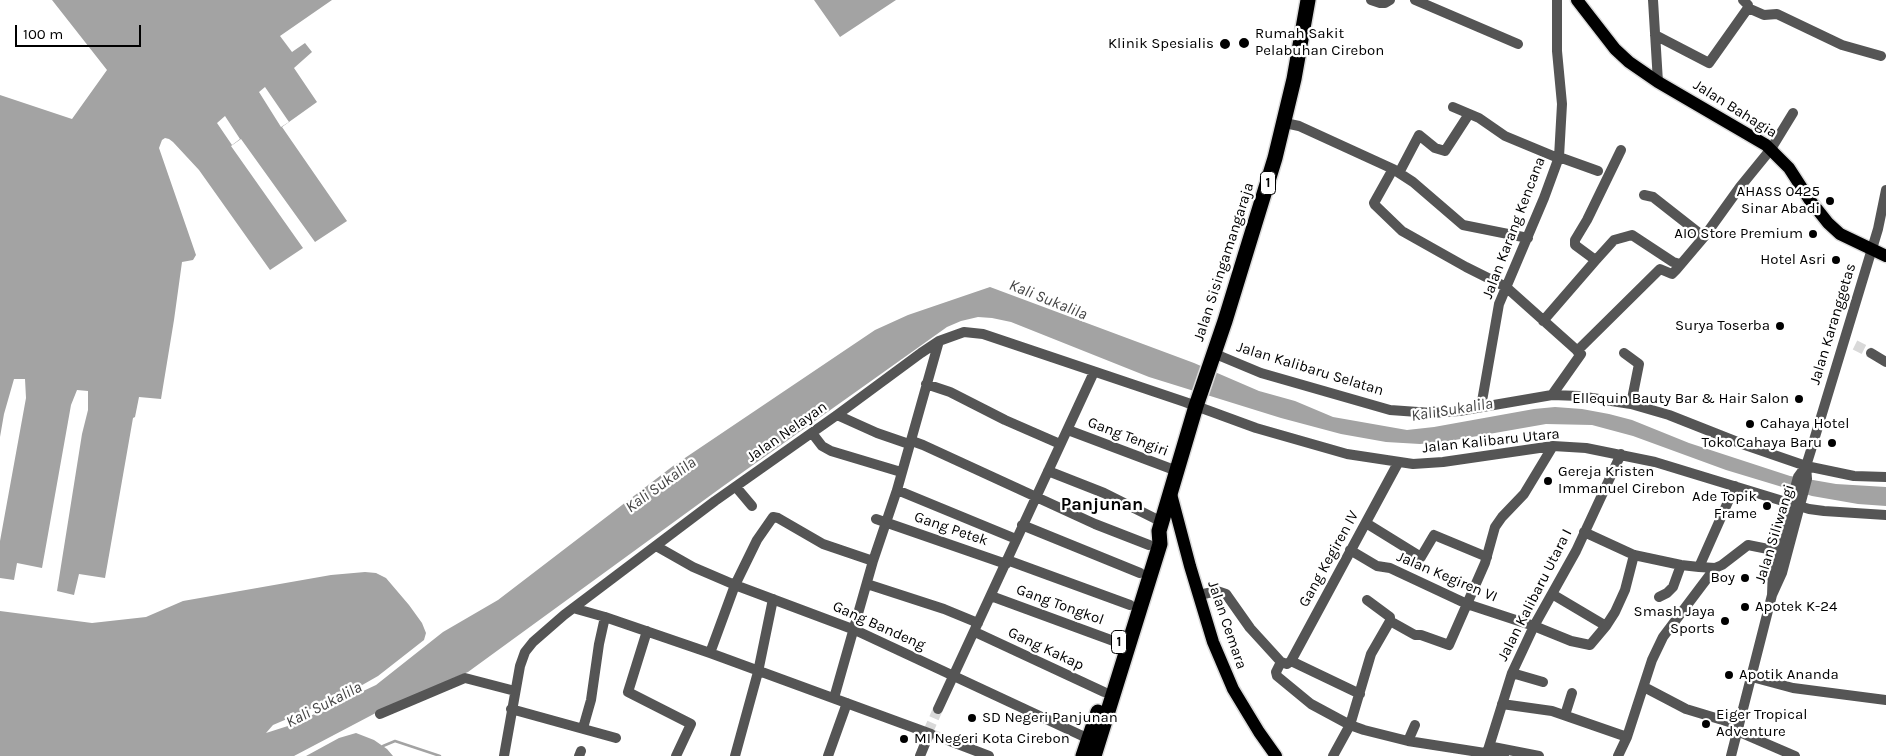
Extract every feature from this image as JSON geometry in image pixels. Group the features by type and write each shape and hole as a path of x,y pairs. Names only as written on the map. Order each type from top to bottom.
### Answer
{"highway":[{"name":"Jalan Sisingamangaraja","path":"1094,756 1160,544 1161,526 1198,401 1225,321 1285,123 1308,0"},
{"name":"Jalan Sisingamangaraja","path":"1083,756 1150,540 1161,526"}],"main road":[{"name":"Jalan Bahagia","path":"1578,0 1615,49 1629,62 1658,82 1771,149 1790,168 1809,199 1828,223 1840,234 1886,256"},
{"name":"Jalan Cemara","path":"1171,494 1199,596 1232,689 1276,756"}],"street":[{"path":"1371,0 1380,3 1390,0"},
{"path":"1415,0 1518,44"},
{"name":"Jalan Karang Kencana","path":"1481,407 1499,304 1528,238 1558,158 1562,104 1557,51 1557,0"},
{"path":"1654,0 1658,82"},
{"path":"1655,35 1709,63 1746,4 1764,15 1778,14 1842,45 1880,56"},
{"path":"1453,107 1479,118 1505,136 1558,158 1598,171"},
{"path":"1577,351 1660,269 1672,274 1704,237 1740,187 1771,149 1793,113"},
{"path":"1469,114 1445,151 1435,148 1419,135 1374,203 1402,232 1506,287 1577,351 1581,356 1552,396"},
{"path":"1285,123 1299,126 1396,171 1413,182 1463,225 1528,238"},
{"path":"1595,261 1575,244 1574,240 1587,220 1621,150"},
{"name":"Jalan Karanggetas","path":"1806,466 1871,250 1886,190"},
{"path":"1644,195 1653,196 1704,237"},
{"path":"1543,321 1614,240 1632,235 1673,262 1680,264"},
{"name":"Jalan Nelayan","path":"504,756 521,660 528,647 573,608 656,546 939,341 958,334 975,332 1094,372 1198,401"},
{"path":"1844,340 1855,345"},
{"path":"834,698 855,630 873,561 897,490 939,341"},
{"path":"1872,353 1886,362"},
{"path":"1624,354 1639,364 1631,404"},
{"name":"Jalan Kalibaru Selatan","path":"1212,358 1390,410 1432,413 1459,412 1552,396 1579,396 1631,404 1670,415 1745,445 1806,466 1854,476 1886,477"},
{"path":"938,709 952,675 1094,372"},
{"path":"926,384 950,392 1005,420 1060,444"},
{"name":"Jalan Kalibaru Utara","path":"1198,401 1256,428 1347,454 1398,463 1430,464 1553,446 1586,448 1655,462 1824,511 1886,515"},
{"path":"837,415 877,433 906,443 912,441 923,445 1114,532 1149,545"},
{"name":"Gang Tengiri","path":"1068,430 1178,471"},
{"path":"812,433 822,446 831,451 901,472"},
{"path":"1367,600 1390,617 1390,621 1415,635 1421,634 1449,645 1487,557 1495,527 1524,494 1553,446"},
{"name":"Jalan Kalibaru Utara I","path":"1488,750 1512,673 1534,626 1584,532 1621,454"},
{"name":"Gang Kegiren IV","path":"1286,662 1366,523 1398,463"},
{"name":"Jalan Siliwangi","path":"1772,595 1773,569 1806,466"},
{"path":"1048,471 1104,494 1161,526"},
{"path":"1699,567 1735,486"},
{"path":"736,487 752,506"},
{"path":"897,490 1016,539"},
{"name":"Jalan Siliwangi","path":"1731,756 1772,595 1782,573 1796,502"},
{"path":"710,653 735,586 757,540 773,517 823,544 873,561"},
{"name":"Gang Petek","path":"876,519 1130,604"},
{"path":"1366,523 1421,557 1434,535 1487,557"},
{"path":"1022,525 1140,572"},
{"path":"1584,532 1634,555 1699,567 1715,568 1722,565 1748,545 1778,552"},
{"name":"Gang Bandeng","path":"656,546 693,567 735,586 773,598 855,630 1089,739"},
{"name":"Jalan Kegiren VI","path":"1350,550 1377,566 1390,568 1467,604 1534,626 1571,641 1590,644 1606,626"},
{"path":"1552,594 1606,626 1625,590 1634,555"},
{"path":"1659,597 1668,593 1673,587 1681,565"},
{"path":"1618,756 1627,737 1652,660 1663,637 1715,568"},
{"name":"Gang Kakap","path":"867,584 940,607 1104,692"},
{"path":"1199,596 1217,591 1226,594 1250,628 1286,662 1360,694"},
{"name":"Gang Tongkol","path":"990,596 1119,643"},
{"path":"735,756 758,672 773,598"},
{"path":"573,608 710,653 929,733 920,756"},
{"path":"583,728 591,700 598,644 605,617"},
{"path":"1333,756 1350,725 1371,654 1390,621"},
{"path":"647,631 628,692 691,724 676,756"},
{"path":"1286,662 1276,672 1277,676 1311,704 1350,725 1408,742 1460,753 1488,750 1539,756"},
{"path":"1512,673 1543,682"},
{"path":"1752,676 1793,688 1885,703"},
{"path":"380,714 466,678 515,691"},
{"path":"1644,688 1686,709 1738,728 1795,756"},
{"path":"1564,715 1572,693"},
{"path":"828,756 847,703"},
{"path":"1502,704 1542,708 1627,737"},
{"path":"511,709 616,738"},
{"path":"1408,742 1415,725"},
{"path":"950,741 989,756"},
{"path":"1488,750 1504,756"}],"water":[{"path":"52,0 332,0 280,36 292,52 305,43 312,52 294,68 317,102 282,127 347,221 315,242 241,139 231,146 303,248 270,270 199,170 173,142 165,138 162,140 159,148 196,255 193,260 182,262 161,399 139,397 135,417 133,418 105,578 79,574 74,595 57,591 82,434 88,410 88,391 77,390 71,405 42,568 17,563 14,580 0,578 0,541 26,398 25,379 14,379 4,414 0,437 0,95 72,119 107,70"},
{"path":"814,0 896,0 840,37"},
{"name":"Kali Sukalila","path":"990,287 1194,363 1259,391 1295,401 1333,417 1407,430 1534,409 1555,407 1582,409 1632,420 1689,443 1790,476 1836,484 1886,487 1886,506 1858,504 1812,496 1726,470 1633,436 1592,425 1546,424 1449,441 1420,444 1386,442 1341,434 1281,418 1149,377 1011,322 978,317 947,327 722,487 468,672 389,706 294,756 0,756 0,611 92,623 146,617 183,601 331,575 365,572 376,573 386,578 422,623 426,633 424,640 378,676 350,692 273,725 266,733 291,725 376,685 443,632 498,600 673,466 875,330 908,315"},
{"path":"356,733 374,740 393,756 306,756 339,738"}],"pier":[{"path":"265,87 289,122 281,127 259,92"},
{"path":"225,116 240,139 232,145 217,123"}],"waterway":[{"path":"383,746 395,741 440,756"}],"tunnel":[{"path":"1855,345 1871,353"},
{"path":"928,732 938,709"},
{"path":"931,734 950,741"}],"place":[{"name":"Rumah Sakit Pelabuhan Cirebon","path":"1244,43"},
{"name":"Klinik Spesialis","path":"1225,44"},
{"name":"AHASS 0425 Sinar Abadi","path":"1830,201"},
{"name":"AIO Store Premium","path":"1813,234"},
{"name":"Hotel Asri","path":"1836,260"},
{"name":"Surya Toserba","path":"1780,326"},
{"name":"Ellequin Bauty Bar & Hair Salon","path":"1799,399"},
{"name":"Cahaya Hotel","path":"1750,424"},
{"name":"Toko Cahaya Baru","path":"1832,443"},
{"name":"Gereja Kristen Immanuel Cirebon","path":"1548,481"},
{"name":"Ade Topik Frame","path":"1767,506"},
{"name":"Boy","path":"1745,578"},
{"name":"Apotek K-24","path":"1745,607"},
{"name":"Smash Jaya Sports","path":"1725,621"},
{"name":"Apotik Ananda","path":"1729,675"},
{"name":"SD Negeri Panjunan","path":"972,718"},
{"name":"Eiger Tropical Adventure","path":"1706,724"},
{"name":"MI Negeri Kota Cirebon","path":"904,739"}],"district":[{"name":"Panjunan","path":"1102,505"}]}
